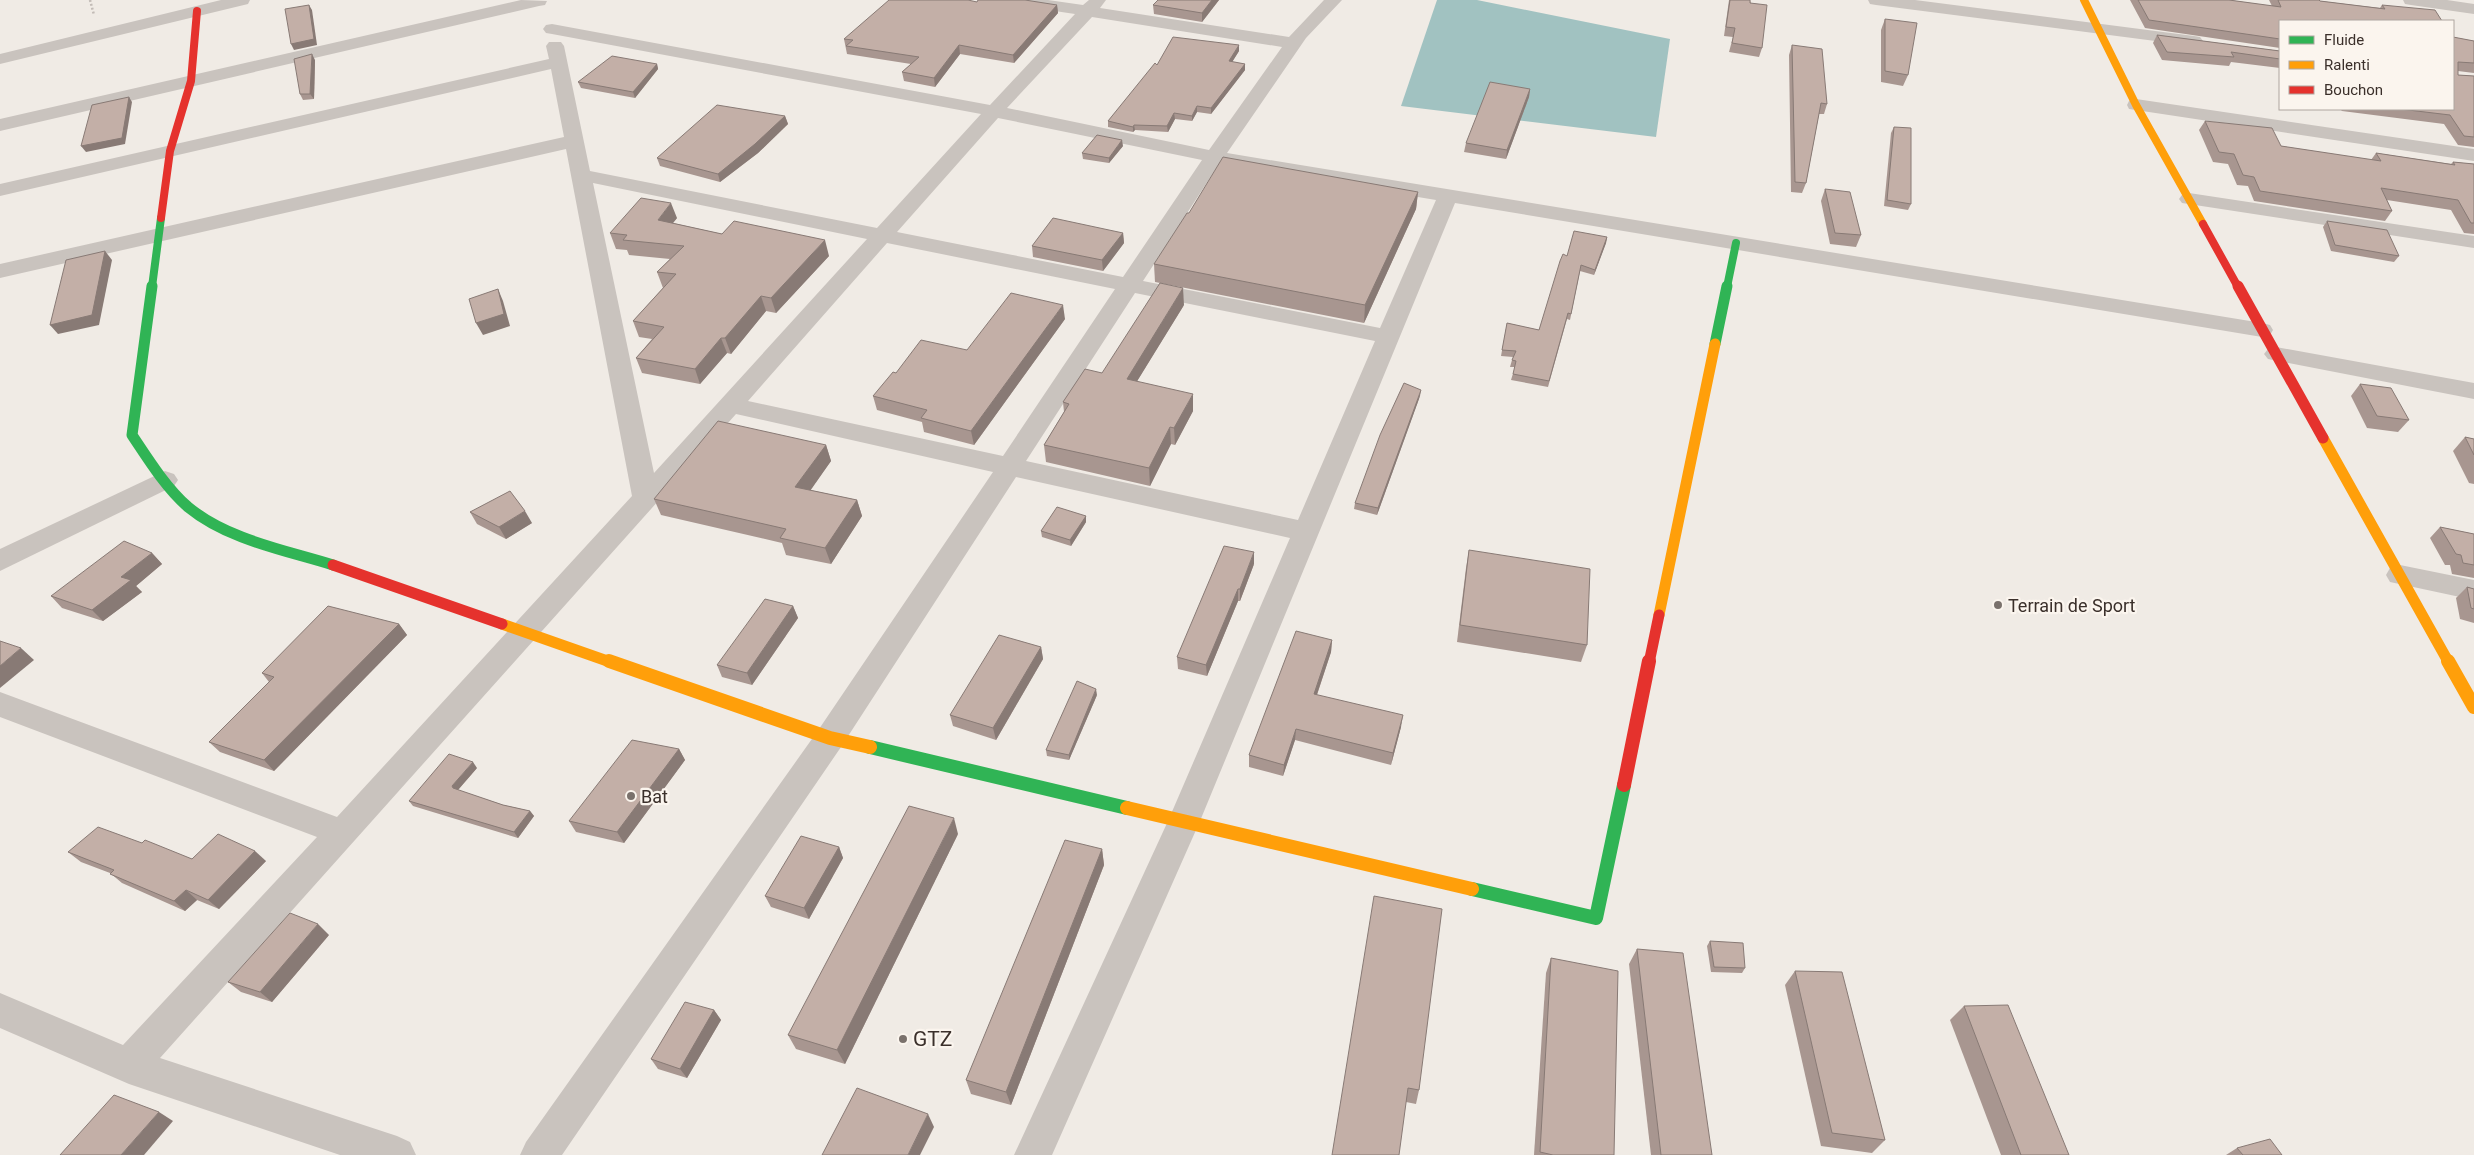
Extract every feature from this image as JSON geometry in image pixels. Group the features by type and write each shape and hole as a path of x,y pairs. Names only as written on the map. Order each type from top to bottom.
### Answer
{"street":[{"path":"0,59 242,0"},
{"path":"0,125 539,0 552,29 646,499"},
{"path":"1015,0 1093,6 1293,43"},
{"path":"538,1155 830,738 1214,156 1293,43 1334,0"},
{"path":"1876,0 2213,44"},
{"path":"2084,0 2136,105 2474,707"},
{"path":"2411,0 2472,7"},
{"path":"129,1066 526,632 994,111 1093,6"},
{"path":"197,11 192,81 170,151 132,435 165,480 188,507 227,532 331,564 830,738 1596,918 1736,243"},
{"path":"552,29 994,111 1214,156 2262,330"},
{"path":"0,190 559,62"},
{"path":"2136,105 2474,155"},
{"path":"0,271 574,141"},
{"path":"581,175 1388,337"},
{"path":"1033,1155 1184,821 1448,195"},
{"path":"2189,199 2474,242"},
{"path":"2276,354 2474,391"},
{"path":"730,405 1307,532"},
{"path":"0,561 165,480"},
{"path":"2400,575 2474,590"},
{"path":"0,704 343,833"},
{"path":"0,1010 129,1066 397,1155"}],"water":[{"path":"1437,0 1477,0 1670,39 1656,137 1401,106"}],"building":[{"path":"889,0 968,0 977,2 978,0 1025,0 1057,5 1013,55 959,45 934,78 902,72 919,57 846,46 853,40 844,39"},
{"path":"1158,0 1212,0 1202,13 1153,5"},
{"path":"1730,0 1750,0 1750,3 1767,5 1762,48 1732,43 1735,28 1726,27"},
{"path":"2138,0 2229,0 2281,7 2278,0 2319,0 2385,9 2382,5 2435,10 2441,20 2279,20 2279,39 2149,20"},
{"path":"309,5 314,39 291,44 285,9"},
{"path":"1885,19 1917,23 1908,75 1885,71"},
{"path":"2157,35 2279,51 2279,59 2231,52 2234,57 2167,52"},
{"path":"1173,37 1239,45 1229,61 1245,64 1211,108 1197,106 1192,116 1174,113 1167,126 1134,125 1133,127 1108,121 1155,63 1157,65"},
{"path":"2454,37 2474,41 2474,63 2458,62 2458,75 2474,76 2474,137 2464,136 2450,115 2408,110 2454,110"},
{"path":"1792,45 1822,49 1827,104 1821,103 1806,183 1795,182"},
{"path":"312,54 310,94 300,94 294,59"},
{"path":"612,56 657,64 633,92 578,82"},
{"path":"1490,82 1530,89 1507,150 1466,143"},
{"path":"129,97 122,138 81,146 92,105"},
{"path":"717,105 785,116 755,144 718,174 657,158"},
{"path":"2205,121 2272,128 2281,146 2381,161 2376,153 2455,165 2453,162 2474,164 2474,223 2471,223 2458,200 2381,188 2392,211 2260,191 2254,177 2243,175 2234,154 2219,152"},
{"path":"1894,127 1911,128 1911,204 1887,200"},
{"path":"1097,135 1122,140 1109,158 1082,153"},
{"path":"1223,157 1418,192 1365,305 1154,264 1187,213 1189,213"},
{"path":"1825,189 1850,192 1861,235 1835,233"},
{"path":"641,198 671,203 658,220 722,234 734,221 825,240 771,298 761,296 725,338 721,338 695,369 636,358 664,327 633,321 676,274 657,272 684,246 623,240 627,235 610,233"},
{"path":"1053,218 1123,233 1102,260 1032,246"},
{"path":"2327,221 2387,230 2399,256 2335,245"},
{"path":"1574,231 1607,237 1595,270 1581,265 1571,314 1568,313 1549,381 1513,374 1516,361 1512,360 1516,351 1502,350 1507,323 1539,330 1560,261 1563,254 1567,256"},
{"path":"105,251 92,315 50,325 66,260"},
{"path":"1160,283 1183,288 1127,379 1193,394 1174,428 1170,427 1149,468 1044,445 1069,404 1063,402 1085,369 1102,373"},
{"path":"498,289 504,314 476,323 469,299"},
{"path":"1011,293 1063,305 971,431 921,418 927,410 873,396 893,372 896,373 921,340 967,350"},
{"path":"1404,383 1421,390 1378,508 1355,503 1380,435"},
{"path":"2360,384 2391,388 2409,420 2377,416"},
{"path":"718,421 826,445 795,487 857,500 825,548 780,538 786,529 654,499"},
{"path":"2465,437 2474,439 2474,455"},
{"path":"510,491 525,511 499,527 470,512"},
{"path":"1057,507 1086,516 1070,540 1041,531"},
{"path":"2440,527 2474,534 2474,565 2463,563 2461,555 2456,554"},
{"path":"124,541 152,553 121,577 131,580 92,610 51,596"},
{"path":"1224,546 1254,552 1240,589 1238,589 1206,665 1177,657"},
{"path":"1469,550 1590,569 1587,645 1460,625"},
{"path":"2467,587 2474,589 2474,609 2471,608"},
{"path":"765,599 793,606 747,673 717,665"},
{"path":"328,606 399,624 264,760 209,742 274,677 262,673"},
{"path":"1296,631 1332,640 1314,694 1403,715 1393,753 1296,729 1284,765 1249,755"},
{"path":"999,635 1041,647 993,728 950,715"},
{"path":"0,641 21,648 0,666"},
{"path":"1077,681 1096,689 1069,755 1046,750"},
{"name":"Bat","path":"632,740 679,749 617,832 569,821"},
{"path":"449,754 473,762 452,786 453,788 503,805 530,811 514,832 409,801"},
{"path":"909,806 954,818 837,1050 788,1035"},
{"path":"98,827 142,843 145,840 192,859 218,834 255,851 208,900 186,890 174,901 110,874 114,870 68,852"},
{"path":"801,836 839,847 804,908 765,896"},
{"path":"1065,840 1102,849 1006,1092 966,1080"},
{"path":"1374,896 1442,909 1419,1090 1408,1088 1399,1155 1332,1155"},
{"path":"290,913 318,924 260,992 228,982"},
{"path":"1710,941 1743,943 1745,968 1714,967"},
{"path":"1637,949 1683,953 1712,1155 1661,1155"},
{"path":"1551,958 1618,971 1614,1155 1553,1155 1540,1152"},
{"path":"1795,971 1842,972 1885,1140 1832,1133"},
{"path":"685,1002 714,1010 680,1069 651,1059"},
{"path":"2008,1005 2069,1155 2021,1155 1964,1006"},
{"path":"857,1088 928,1114 908,1155 822,1155"},
{"path":"114,1095 159,1112 121,1155 60,1155"},
{"path":"2270,1139 2282,1155 2243,1155 2237,1148"}],"traffic: fast":[{"path":"161,218 132,435 155,469 188,507 227,532 333,565"},
{"path":"1715,344 1736,243"},
{"path":"870,747 1127,808"},
{"path":"1472,889 1596,918 1624,785"}],"traffic: slow":[{"path":"2084,0 2136,105 2203,224"},
{"path":"1659,615 1715,344"},
{"path":"2323,438 2474,707"},
{"path":"502,624 830,738 870,747"},
{"path":"1127,808 1472,889"}],"traffic: jam":[{"path":"161,218 170,151 191,81 197,11"},
{"path":"2203,224 2323,438"},
{"path":"333,565 502,624"},
{"path":"1624,785 1659,615"}],"place":[{"name":"Terrain de Sport","path":"1998,605"},
{"name":"Bat","path":"631,796"},
{"name":"GTZ","path":"903,1039"}]}
